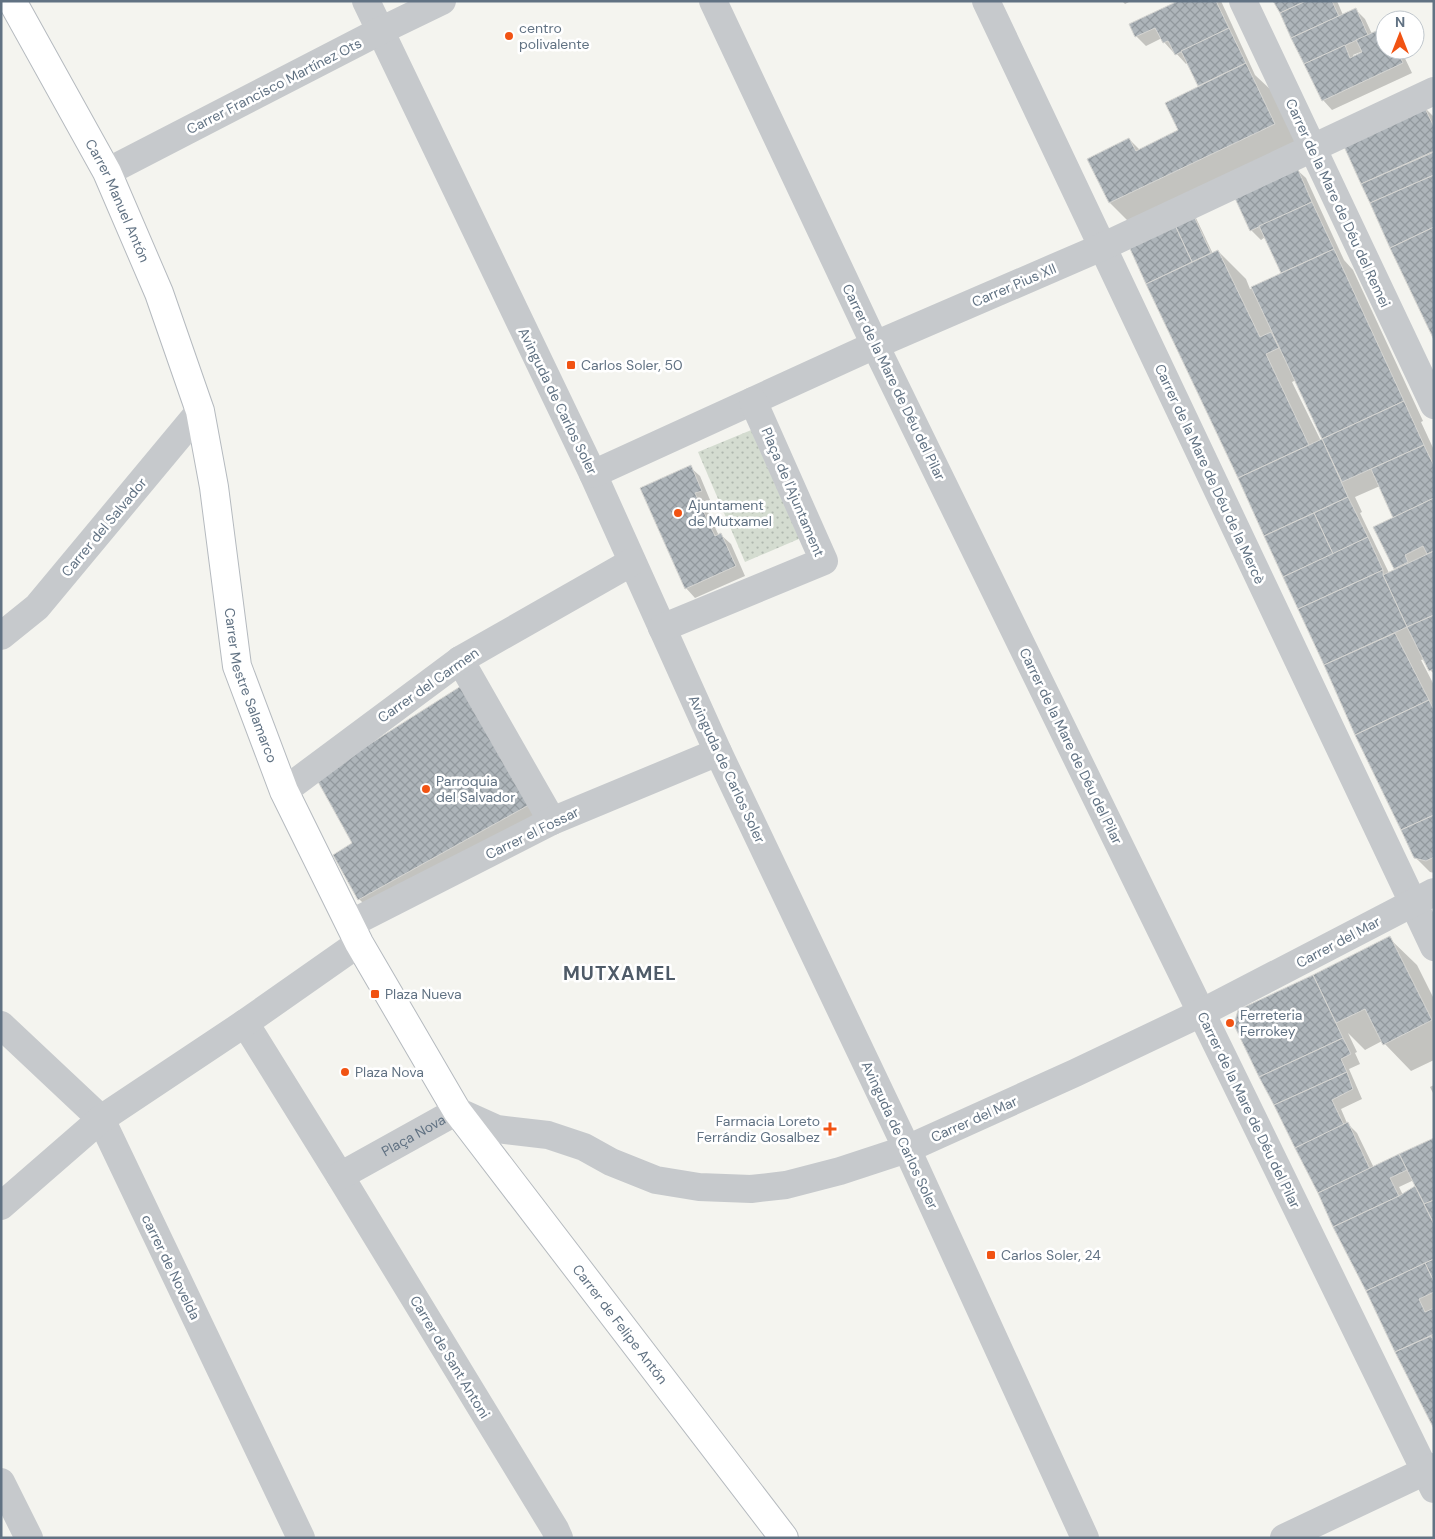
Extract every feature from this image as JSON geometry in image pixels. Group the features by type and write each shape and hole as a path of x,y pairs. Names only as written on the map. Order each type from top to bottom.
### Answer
{"street":[{"name":"Carrer Manuel Antón","path":"12,1 107,172 159,293 200,412"},
{"name":"Avinguda de Carlos Soler","path":"366,1 593,474 718,752 907,1149 1085,1538"},
{"name":"Carrer Francisco Martínez Ots","path":"107,172 442,1"},
{"name":"Carrer de la Mare de Déu del Pilar","path":"714,1 875,345 1431,1476"},
{"name":"Carrer de la Mare de Déu de la Mercè","path":"986,1 1102,247 1423,898 1434,948"},
{"name":"Carrer de la Mare de Déu del Remei","path":"1243,1 1434,405"},
{"name":"Carrer Pius XII","path":"593,474 875,345 1102,247 1434,91"},
{"name":"Plaça de l'Ajuntament","path":"662,628 824,560 753,401"},
{"name":"Carrer del Salvador","path":"1,636 37,607 200,412"},
{"name":"Carrer Mestre Salamarco","path":"200,412 214,486 237,666 284,791 355,934"},
{"name":"Carrer del Carmen","path":"284,791 460,660 632,562"},
{"path":"460,660 552,822"},
{"name":"Carrer el Fossar","path":"355,934 552,822 718,752"},
{"name":"Carrer del Mar","path":"457,1111 497,1129 548,1135 584,1147 610,1162 656,1180 699,1187 751,1189 786,1185 840,1171 907,1149 1202,1013 1423,898"},
{"path":"1,1206 101,1119 245,1024 355,934"},
{"name":"Plaça Nova","path":"340,1176 457,1111 355,934"},
{"path":"245,1024 340,1176"},
{"name":"carrer de Novelda","path":"1,1025 101,1119 301,1538"},
{"name":"Carrer de Felipe Antón","path":"457,1111 784,1538"},
{"name":"Carrer de Sant Antoni","path":"340,1176 559,1538"},
{"path":"1284,1538 1431,1476"},
{"path":"1,1482 28,1538"}],"shaded area":[{"path":"768,423 815,532 745,562 698,452"}],"building":[{"path":"1178,1 1216,1 1229,28 1175,55 1168,41 1163,43 1155,28 1135,37 1129,24"},
{"path":"1273,1 1306,1 1280,13"},
{"path":"1306,1 1332,1 1339,16 1291,38 1280,13"},
{"path":"1356,8 1368,35 1304,64 1291,38"},
{"path":"1229,28 1246,63 1198,86 1181,51"},
{"path":"1375,31 1375,60 1402,60 1403,63 1322,101 1304,64 1345,45 1350,58 1362,52 1356,40"},
{"path":"1246,63 1275,124 1109,203 1087,159 1129,138 1136,151 1178,130 1165,103"},
{"path":"1424,106 1434,127 1434,151 1361,184 1342,142"},
{"path":"1434,152 1434,175 1370,203 1361,184"},
{"path":"1297,167 1312,202 1250,231 1234,196"},
{"path":"1434,175 1434,227 1390,248 1370,203"},
{"path":"1312,202 1334,249 1281,273 1259,226"},
{"path":"1192,212 1211,253 1192,262 1173,221"},
{"path":"1173,221 1192,262 1146,284 1127,242"},
{"path":"1434,227 1434,340 1390,248"},
{"path":"1334,249 1404,401 1322,439 1251,287"},
{"path":"1218,250 1260,337 1271,332 1279,348 1266,354 1309,445 1238,478 1146,284"},
{"path":"1404,401 1424,445 1342,482 1322,439"},
{"path":"1322,439 1348,497 1264,536 1238,478"},
{"path":"1424,445 1434,466 1434,498 1393,518 1371,469"},
{"name":"Ajuntament de Mutxamel","path":"691,465 702,491 695,493 715,536 721,533 736,566 685,589 640,488"},
{"path":"1348,497 1368,537 1333,554 1314,513"},
{"path":"1434,498 1434,551 1427,554 1423,546 1405,555 1408,562 1394,569 1373,527"},
{"path":"1314,513 1333,554 1283,577 1264,536"},
{"path":"1368,537 1383,570 1298,609 1283,577"},
{"path":"1434,551 1434,615 1407,627 1383,575"},
{"path":"1383,570 1383,575 1407,627 1324,665 1298,609"},
{"path":"1434,615 1434,669 1429,671 1407,627"},
{"path":"1395,633 1429,700 1355,735 1324,665"},
{"name":"Parroquia del Salvador","path":"469,681 536,801 358,900 333,855 352,843 316,778"},
{"path":"1429,700 1434,710 1434,815 1401,830 1355,735"},
{"path":"1434,815 1434,857 1426,861 1414,858 1401,830"},
{"path":"1390,936 1432,1020 1383,1045 1365,1009 1336,1023 1313,975"},
{"path":"1313,975 1343,1038 1259,1077 1234,1025 1238,1010"},
{"path":"1343,1038 1351,1054 1341,1059 1347,1072 1274,1105 1259,1077"},
{"path":"1347,1072 1353,1089 1332,1100 1344,1125 1295,1148 1274,1105"},
{"path":"1348,1122 1370,1169 1318,1193 1295,1148"},
{"path":"1434,1138 1434,1200 1424,1204 1399,1154"},
{"path":"1399,1154 1407,1170 1390,1178 1399,1196 1333,1227 1318,1193"},
{"path":"1415,1186 1434,1224 1434,1259 1366,1291 1333,1227 1399,1196"},
{"path":"1434,1200 1434,1224 1424,1204"},
{"path":"1434,1259 1434,1282 1425,1263"},
{"path":"1425,1263 1434,1282 1434,1292 1419,1299 1425,1312 1434,1308 1434,1334 1395,1352 1366,1291"},
{"path":"1431,1336 1434,1342 1434,1429 1395,1352"}],"place":[{"name":"centro polivalente","path":"509,36"},
{"name":"Carlos Soler, 50","path":"571,365"},
{"name":"Ajuntament de Mutxamel","path":"678,513"},
{"name":"Parroquia del Salvador","path":"426,789"},
{"name":"Plaza Nueva","path":"375,994"},
{"name":"Ferreteria Ferrokey","path":"1230,1023"},
{"name":"Plaza Nova","path":"345,1072"},
{"name":"Farmacia Loreto Ferrándiz Gosalbez","path":"830,1129"},
{"name":"Carlos Soler, 24","path":"991,1255"}],"district":[{"name":"MUTXAMEL","path":"620,973"}]}
